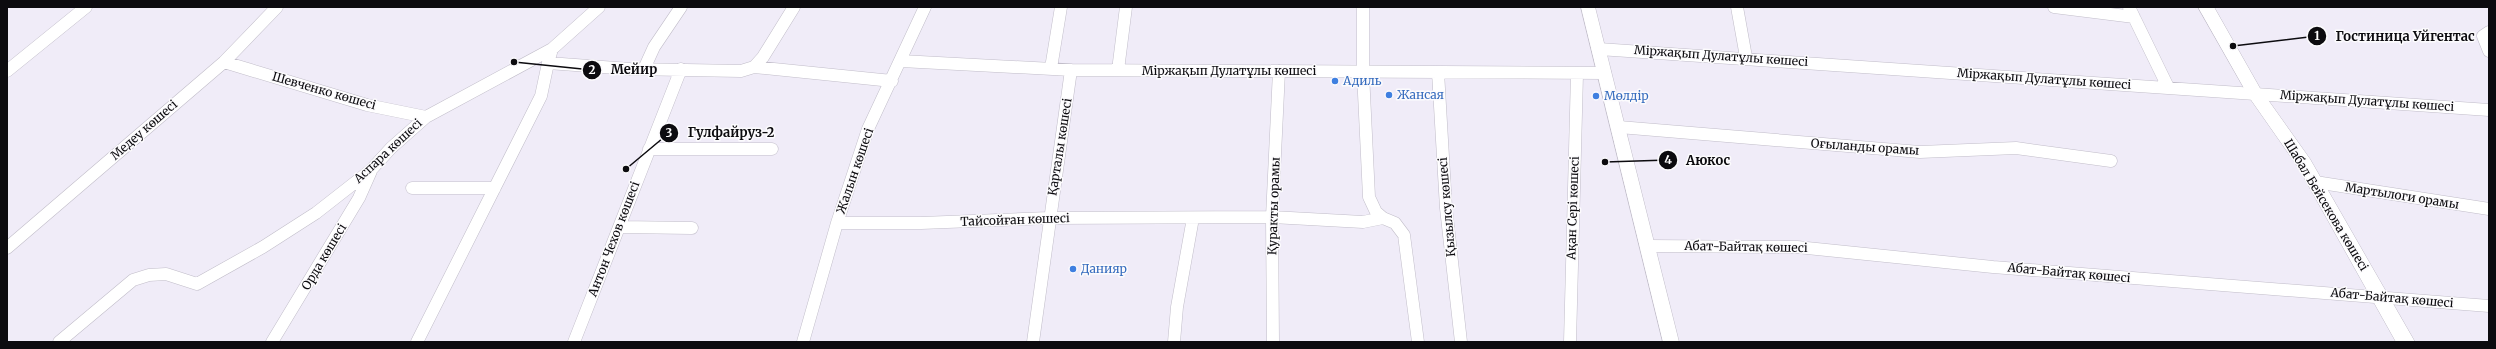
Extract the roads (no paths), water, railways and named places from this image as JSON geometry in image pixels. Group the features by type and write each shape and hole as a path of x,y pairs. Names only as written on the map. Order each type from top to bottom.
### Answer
{"main road":[{"name":"Шабал Бейсекова көшесі","path":"2206,7 2255,93 2315,182 2406,342"}],"street":[{"path":"7,70 86,7"},
{"name":"Медеу көшесі","path":"7,248 224,62 277,7"},
{"name":"Аспара көшесі","path":"59,342 133,280 146,274 177,276 191,284 197,284 263,247 316,214 371,170 391,148 426,117 552,49 599,7"},
{"path":"644,69 654,47 681,7"},
{"path":"754,67 763,57 794,7"},
{"name":"Жалын көшесі","path":"803,342 837,223 868,129 925,7"},
{"path":"1051,68 1061,7"},
{"path":"1118,70 1126,7"},
{"path":"1364,7 1363,73 1369,197 1374,208 1404,235 1418,342"},
{"path":"1588,7 1619,127 1671,342"},
{"path":"1737,7 1746,57"},
{"path":"2054,7 2134,17"},
{"path":"2129,7 2168,87"},
{"path":"2489,32 2483,36 2489,51"},
{"path":"417,342 541,96 552,49"},
{"name":"Міржақып Дулатұлы көшесі","path":"1599,49 1746,57 2489,110"},
{"name":"Міржақып Дулатұлы көшесі","path":"901,61 1071,70 1363,73 1605,73"},
{"name":"Шевченко көшесі","path":"224,62 367,105 426,117"},
{"path":"548,63 644,69 741,71 754,67 892,80"},
{"name":"Антон Чехов көшесі","path":"574,342 681,69"},
{"name":"Қарталы көшесі","path":"1033,342 1049,218 1071,70"},
{"name":"Қуракты орамы","path":"1273,342 1272,217 1279,71"},
{"name":"Қызылсу көшесі","path":"1438,72 1446,208 1461,342"},
{"name":"Ақан Сері көшесі","path":"1570,342 1577,74"},
{"name":"Оғыланды орамы","path":"1619,127 1683,131 1734,138 1920,152 2016,148 2111,160"},
{"path":"649,149 772,149"},
{"name":"Орда көшесі","path":"272,342 359,198 371,170"},
{"name":"Мартылоги орамы","path":"2315,182 2489,209"},
{"path":"412,188 495,188"},
{"name":"Тайсойған көшесі","path":"837,223 921,223 1049,218 1272,217 1363,222 1389,220"},
{"path":"1174,342 1177,307 1194,218"},
{"path":"620,227 692,228"},
{"name":"Абат-Байтақ көшесі","path":"1648,246 1796,247 1993,267 2215,285 2379,296 2489,306"}],"place":[{"name":"Гостиница Уйгентас","path":"2233,46"},
{"name":"Мейир","path":"514,62"},
{"name":"Адиль","path":"1335,81"},
{"name":"Жансая","path":"1389,95"},
{"name":"Мөлдiр","path":"1596,96"},
{"name":"Аюкос","path":"1605,162"},
{"name":"Гулфайруз-2","path":"626,169"},
{"name":"Данияр","path":"1073,269"}]}
